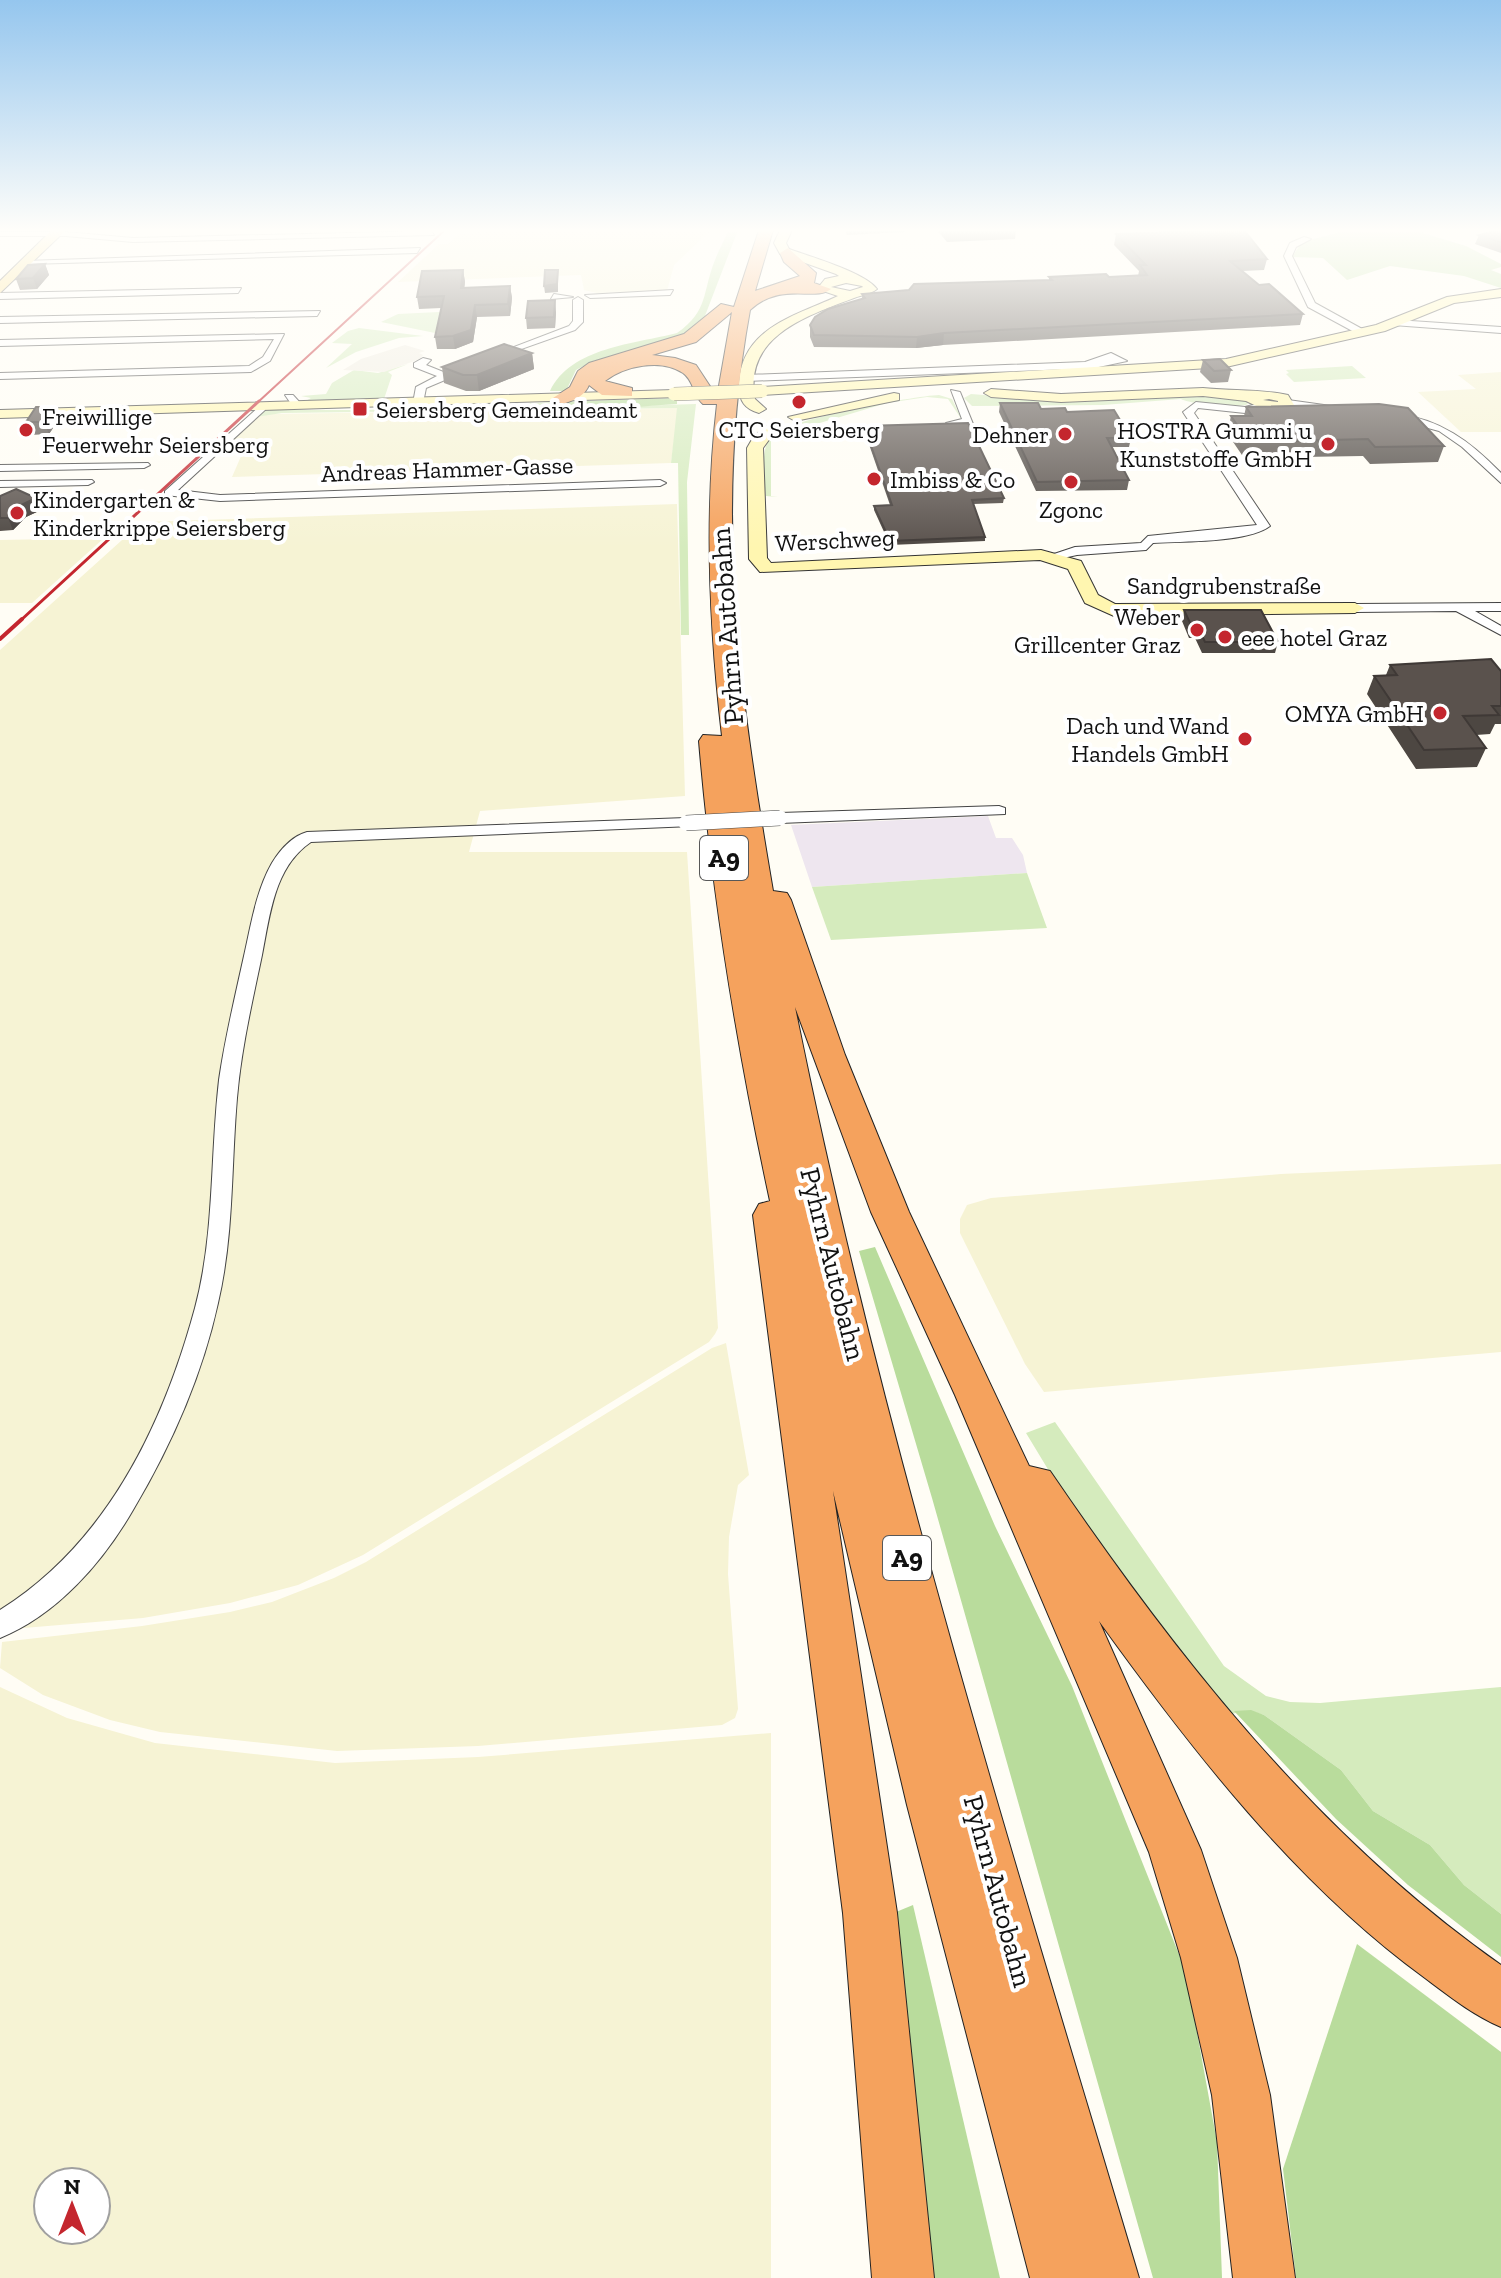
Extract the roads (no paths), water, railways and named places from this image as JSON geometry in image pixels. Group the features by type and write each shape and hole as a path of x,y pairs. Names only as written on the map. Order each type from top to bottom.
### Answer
{"highway":[{"path":"580,392 584,375 595,367 693,336"},
{"name":"Pyhrn Autobahn","path":"727,336 710,400 702,501 705,662 723,855 758,1067 855,1491 929,1790 1061,2278"},
{"name":"Pyhrn Autobahn","path":"732,336 720,500 725,647 764,823 768,962 801,1129 881,1462 1108,2278"},
{"path":"580,392 601,373 620,365 673,363 699,374 703,381 703,394 710,400"},
{"path":"580,392 625,392"},
{"path":"764,823 858,1135 895,1225 976,1395 1175,1850 1209,1958 1241,2095 1264,2278"},
{"path":"758,1067 761,1139 870,1913 903,2278"},
{"path":"976,1395 1083,1560 1247,1773 1399,1923 1501,1999"}],"main road":[{"path":"762,388 1243,360 1259,376 1270,400 1203,392 1061,398 955,392 902,396 795,417 784,413 770,420 748,401 747,378 760,340 765,336"},
{"path":"0,414 261,408 293,402 418,403 580,392 674,392 1243,360 1333,336"},
{"path":"625,392 674,392"},
{"name":"Werschweg","path":"770,420 755,448 757,550 763,567 795,569 1015,554 1058,557"},
{"name":"Sandgrubenstraße","path":"1058,557 1078,569 1095,604 1114,610 1355,608"}],"street":[{"path":"0,343 269,336"},
{"path":"0,376 251,369 273,352 281,336"},
{"path":"488,360 550,336"},
{"path":"747,378 1086,365 1111,356 1122,361 1075,369"},
{"path":"426,360 418,365 446,376"},
{"path":"418,403 421,387 474,366"},
{"path":"951,423 969,422 955,392"},
{"path":"1270,400 1343,410"},
{"name":"Werschweg","path":"1058,557 1075,551 1146,546 1148,540 1252,531 1264,526 1188,412 1196,405 1245,410 1270,400"},
{"name":"Andreas Hammer-Gasse","path":"261,408 169,493 220,498 660,483"},
{"path":"1389,415 1423,420 1455,434 1501,480"},
{"path":"0,468 144,465"},
{"path":"0,484 88,482"},
{"path":"1355,608 1501,607"},
{"path":"1459,608 1500,631"},
{"path":"0,1625 54,1587 91,1549 115,1515 160,1435 180,1385 215,1266 227,1094 238,1026 270,885 291,847 307,837 764,823 999,811"}],"railway":[{"path":"257,403 329,336"},
{"path":"20,621 259,401"},
{"path":"0,639 22,619"}],"place":[{"name":"CTC Seiersberg","path":"799,402"},
{"name":"Seiersberg Gemeindeamt","path":"360,409"},
{"name":"Freiwillige Feuerwehr Seiersberg","path":"26,430"},
{"name":"Dehner","path":"1065,434"},
{"name":"HOSTRA Gummi u Kunststoffe GmbH","path":"1328,444"},
{"name":"Imbiss & Co","path":"874,479"},
{"name":"Zgonc","path":"1071,482"},
{"name":"Kindergarten & Kinderkrippe Seiersberg","path":"17,513"},
{"name":"Weber Grillcenter Graz","path":"1197,630"},
{"name":"eee hotel Graz","path":"1225,637"},
{"name":"OMYA GmbH","path":"1440,713"},
{"name":"Dach und Wand Handels GmbH","path":"1245,739"}]}
